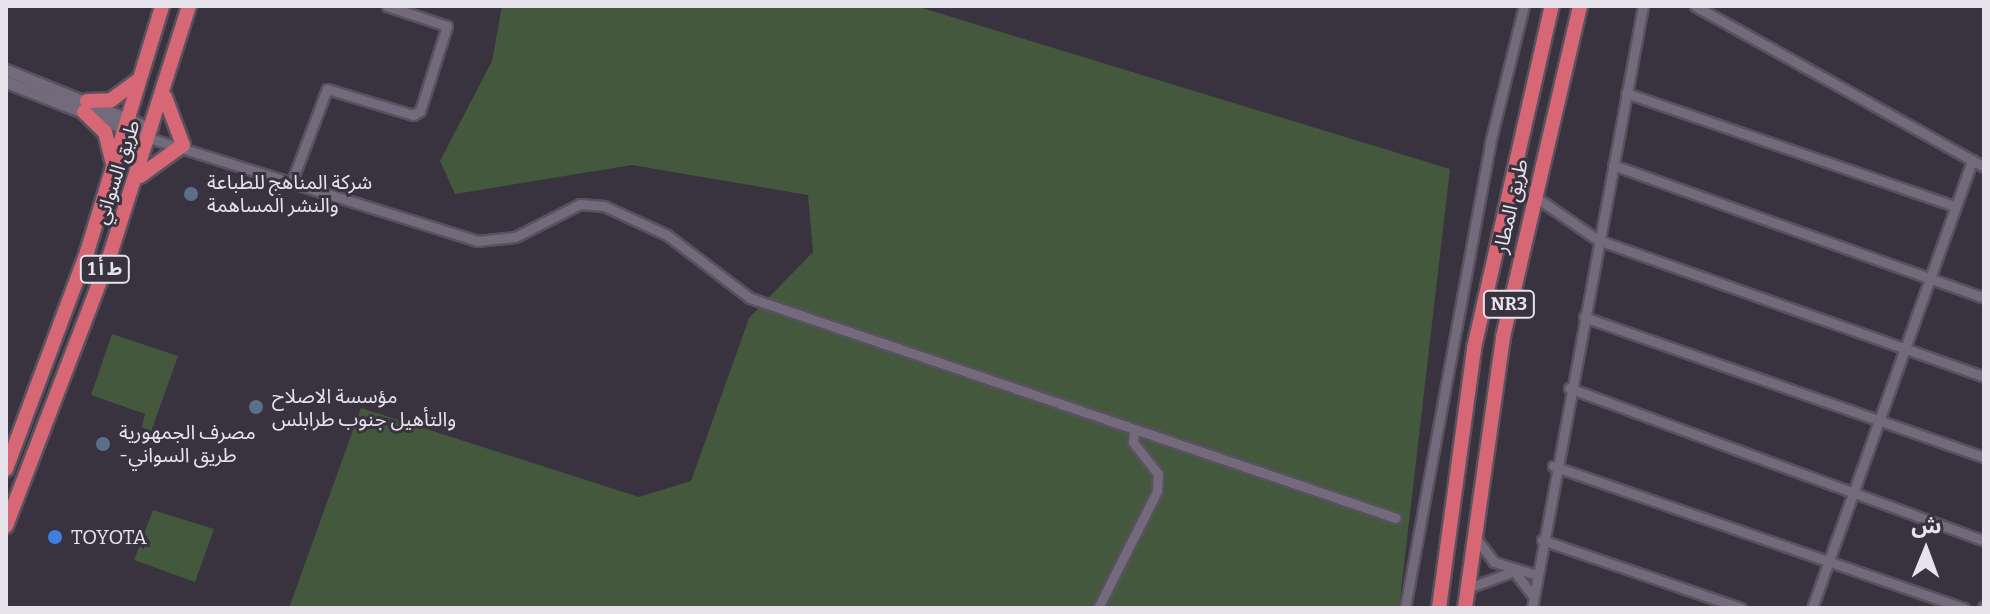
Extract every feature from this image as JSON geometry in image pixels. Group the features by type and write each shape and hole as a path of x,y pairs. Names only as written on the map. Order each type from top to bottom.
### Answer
{"highway":[{"name":"طريق السواني","path":"6,469 111,173 162,6"},
{"name":"طريق السواني","path":"6,526 134,183 189,6"},
{"name":"طريق المطار","path":"1439,608 1474,348 1552,6"},
{"name":"طريق المطار","path":"1465,608 1503,337 1580,6"},
{"path":"111,173 105,132 85,107 122,95 143,66"},
{"path":"134,183 180,144 166,112 166,84"}],"street":[{"path":"292,181 327,89 413,115 420,111 447,26 387,6"},
{"path":"1405,608 1490,143 1524,6"},
{"path":"1532,608 1553,466 1643,6"},
{"path":"1695,6 1984,167"},
{"path":"6,70 151,134 490,242 580,204 604,206 679,242 750,298 1396,518"},
{"path":"6,82 85,107"},
{"path":"1626,93 1955,206"},
{"path":"1812,608 1972,160"},
{"path":"1613,165 1984,298"},
{"path":"1534,196 1598,240 1984,377"},
{"path":"1584,317 1984,457"},
{"path":"1569,388 1984,541"},
{"path":"1098,608 1157,491 1158,474 1133,442 1134,431"},
{"path":"1553,466 1964,608"},
{"path":"1475,537 1494,562 1536,576"},
{"path":"1542,540 1741,608"},
{"path":"1468,588 1492,574 1517,572 1539,560"},
{"path":"1517,572 1533,596"}],"green space":[{"path":"502,6 916,6 1450,169 1399,608 289,608 361,408 639,497 691,481 749,318 813,252 808,195 632,165 455,194 440,161 492,61"},
{"path":"112,334 178,356 151,432 142,427 145,414 91,395"},
{"path":"153,510 214,529 195,582 134,560"}],"place":[{"name":"شركة المناهج للطباعة والنشر المساهمة","path":"191,194"},
{"name":"مؤسسة الاصلاح والتأهيل جنوب طرابلس","path":"256,407"},
{"name":"مصرف الجمهورية -طريق السواني","path":"103,444"},
{"name":"TOYOTA","path":"55,537"}]}
